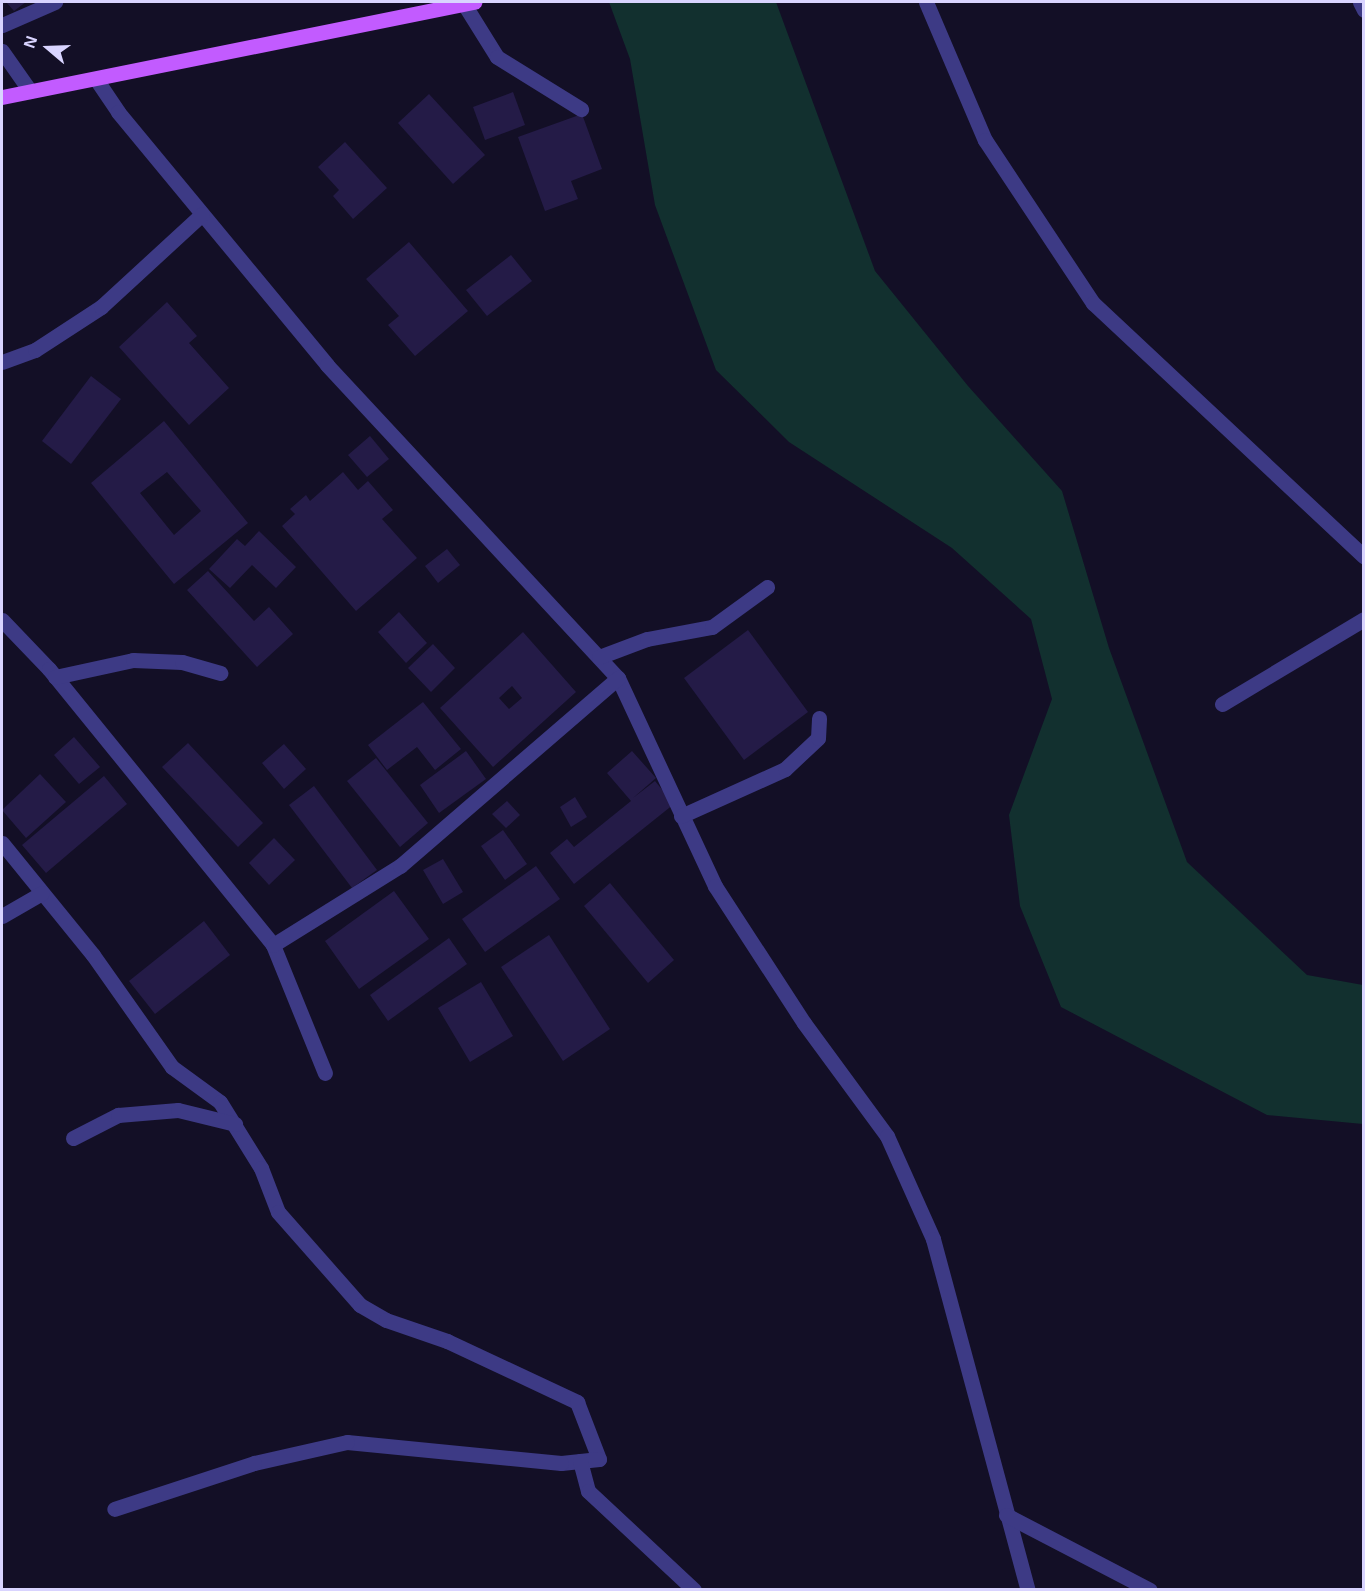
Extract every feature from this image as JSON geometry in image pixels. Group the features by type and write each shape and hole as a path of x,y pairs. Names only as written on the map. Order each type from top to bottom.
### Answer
{"main road":[{"path":"2,98 470,3"}],"street":[{"path":"2,25 55,2"},
{"path":"926,2 985,140 1093,303 1364,557"},
{"path":"1360,2 1364,10"},
{"path":"470,3 497,57 581,109"},
{"path":"2,51 30,91"},
{"path":"96,79 118,112 327,365 618,678 715,885 804,1023 886,1136 933,1239 1028,1590"},
{"path":"2,363 35,350 101,307 202,214"},
{"path":"598,657 647,639 712,627 767,587"},
{"path":"1222,704 1364,619"},
{"path":"2,620 56,677 273,945 325,1073"},
{"path":"56,677 133,660 182,662 220,673"},
{"path":"273,945 400,866 618,678"},
{"path":"681,816 785,769 818,738 819,718"},
{"path":"2,843 93,956 172,1067 220,1102 261,1168 278,1212 360,1305 386,1320 447,1341 577,1402 599,1459 561,1464 347,1442 254,1463 114,1509"},
{"path":"2,916 42,893"},
{"path":"73,1138 118,1115 178,1110 235,1124"},
{"path":"580,1461 588,1491 694,1590"},
{"path":"1006,1515 1150,1590"}],"green space":[{"path":"609,2 776,2 875,271 968,386 1062,491 1109,648 1187,862 1307,975 1363,985 1363,1124 1267,1115 1061,1007 1020,906 1009,815 1052,699 1031,619 952,548 789,442 716,370 655,205 630,59"}],"building":[{"path":"6,2 26,2 14,11"},
{"path":"513,92 525,125 485,140 473,107"},
{"path":"429,94 485,155 453,184 398,123"},
{"path":"582,114 602,169 571,181 578,199 545,211 518,137"},
{"path":"345,142 387,188 353,219 333,196 339,190 318,167"},
{"path":"409,242 468,311 415,356 388,325 399,316 366,279"},
{"path":"511,255 532,281 487,316 466,290"},
{"path":"167,302 197,336 189,343 229,388 189,425 119,347"},
{"path":"91,376 121,399 71,464 42,441"},
{"path":"164,421 248,523 174,584 91,483","holes":["167,472 201,511 174,535 140,493"]},
{"path":"370,436 389,459 367,477 348,455"},
{"path":"343,472 358,490 368,481 393,510 382,519 417,558 356,611 282,526 295,514 290,509 306,495 310,501"},
{"path":"259,531 296,567 276,588 252,565 230,588 209,569 237,539 245,546"},
{"path":"447,549 460,565 438,583 425,566"},
{"path":"208,571 254,621 269,607 293,634 257,667 187,590"},
{"path":"399,612 427,643 406,663 378,632"},
{"path":"748,630 808,712 744,760 684,678"},
{"path":"523,632 576,692 493,767 440,708","holes":["512,686 522,698 509,709 499,698"]},
{"path":"433,644 455,668 431,692 408,668"},
{"path":"423,702 461,749 435,770 417,747 387,770 368,745"},
{"path":"74,737 100,767 79,784 54,755"},
{"path":"188,743 263,823 238,847 162,767"},
{"path":"284,744 306,769 284,789 262,763"},
{"path":"466,751 486,779 439,813 420,785"},
{"path":"632,751 656,778 633,798 655,781 674,804 574,884 550,853 567,839 574,847 631,801 607,773"},
{"path":"376,758 428,823 400,847 347,781"},
{"path":"40,774 66,802 26,838 2,810"},
{"path":"104,776 127,804 46,873 22,845"},
{"path":"314,786 377,870 352,888 289,805"},
{"path":"575,797 587,817 571,827 560,807"},
{"path":"507,801 520,815 506,828 492,814"},
{"path":"503,830 527,864 505,880 481,846"},
{"path":"274,838 295,860 269,885 249,863"},
{"path":"443,859 463,892 443,904 423,870"},
{"path":"536,866 560,899 485,952 462,919"},
{"path":"610,883 674,960 648,983 584,906"},
{"path":"394,891 429,939 359,989 325,941"},
{"path":"204,921 230,955 155,1014 129,981"},
{"path":"549,935 610,1029 563,1061 501,967"},
{"path":"449,938 467,964 388,1021 370,995"},
{"path":"481,982 513,1036 470,1062 438,1008"}]}
